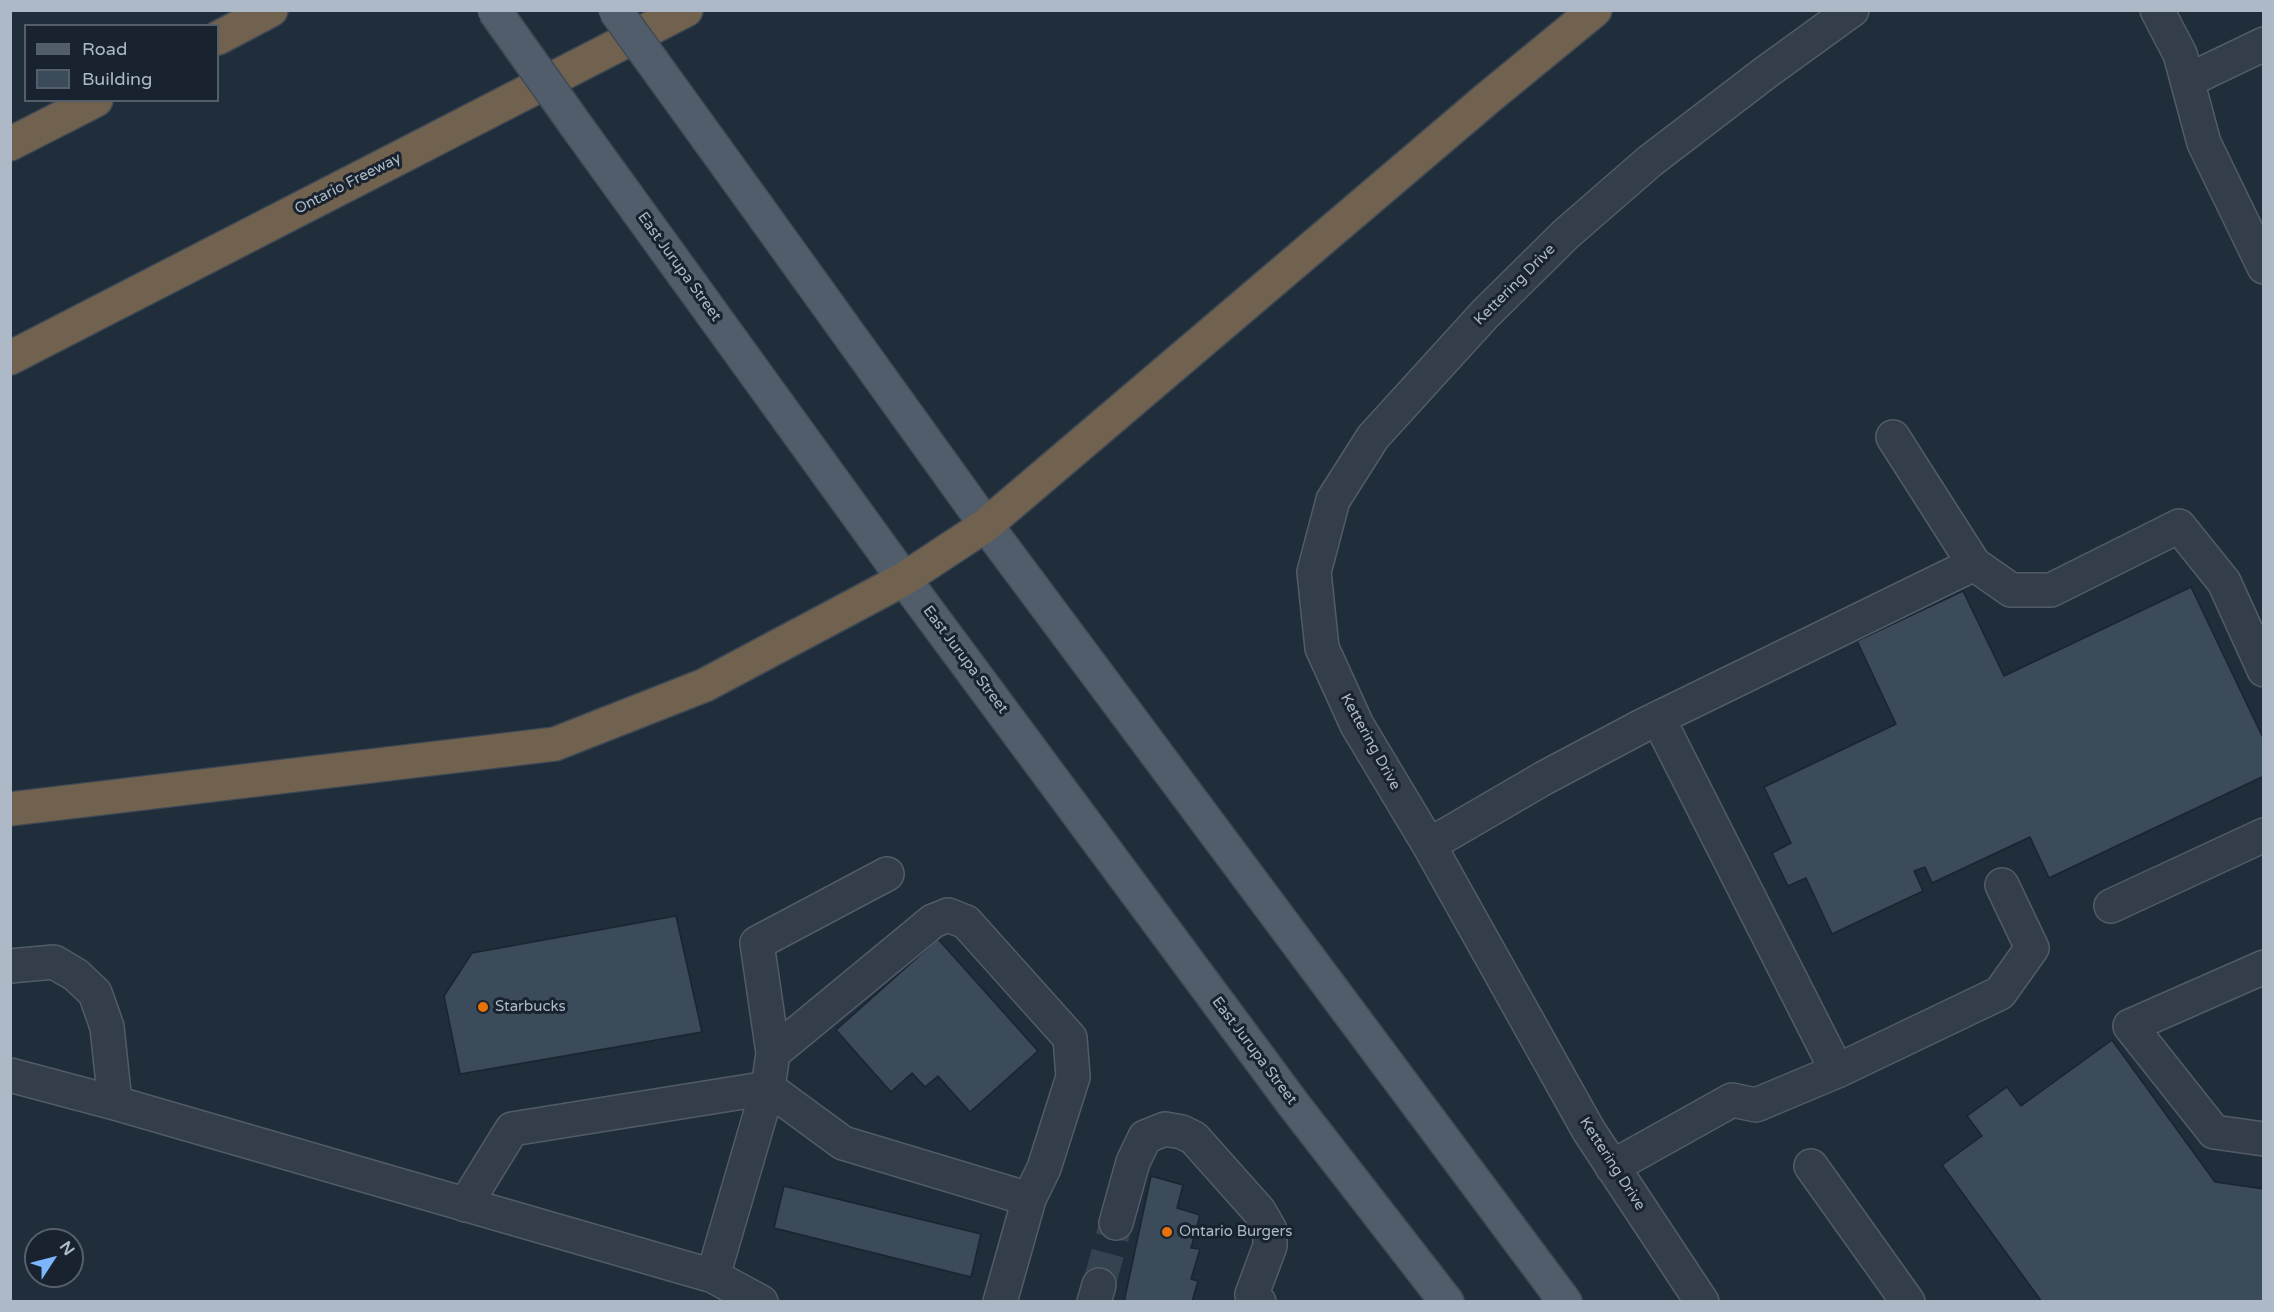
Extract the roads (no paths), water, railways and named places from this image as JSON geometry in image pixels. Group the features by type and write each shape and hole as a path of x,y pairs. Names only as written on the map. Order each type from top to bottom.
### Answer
{"highway":[{"path":"219,37 271,10"},
{"name":"Ontario Freeway","path":"10,358 686,10"},
{"path":"10,809 555,744 705,685 904,579 987,525 1595,10"},
{"path":"10,144 92,102"}],"main road":[{"name":"East Jurupa Street","path":"494,10 904,579 1294,1105 1447,1302"},
{"path":"615,10 987,525 1565,1302"}],"street":[{"name":"Kettering Drive","path":"1702,1302 1589,1131 1429,845 1357,725 1322,648 1314,572 1333,500 1373,437 1485,315 1566,234 1650,161 1852,10"},
{"path":"2157,10 2180,54 2204,143 2264,267"},
{"path":"2187,81 2264,44"},
{"path":"1893,437 1974,564 2011,590 2051,590 2179,526 2224,582 2264,670"},
{"path":"1429,845 1544,778 1658,718 1974,564"},
{"path":"1658,718 1837,1071"},
{"path":"2111,906 2264,835"},
{"path":"713,1276 768,1088 773,1053 757,943 887,874"},
{"path":"1612,1167 1732,1100 1756,1105 1837,1071 2000,993 2032,948 2002,885"},
{"path":"773,1053 933,921 948,915 966,922 1070,1038 1073,1077 1044,1168 1029,1199 1000,1302"},
{"path":"10,966 54,962 76,975 95,993 107,1027 115,1103"},
{"path":"2264,967 2130,1026 2214,1132 2264,1139"},
{"path":"10,1075 115,1103 713,1276 761,1302"},
{"path":"465,1205 512,1129 768,1088 843,1143 1029,1199"},
{"path":"1116,1223 1133,1162 1145,1137 1165,1129 1182,1132 1194,1138 1252,1203 1270,1230 1270,1246 1254,1299"},
{"path":"1811,1166 1908,1302"}],"tunnel":[{"path":"1099,1285 1116,1223"}],"place":[{"name":"Starbucks","path":"483,1007"},
{"name":"Ontario Burgers","path":"1167,1232"}]}
